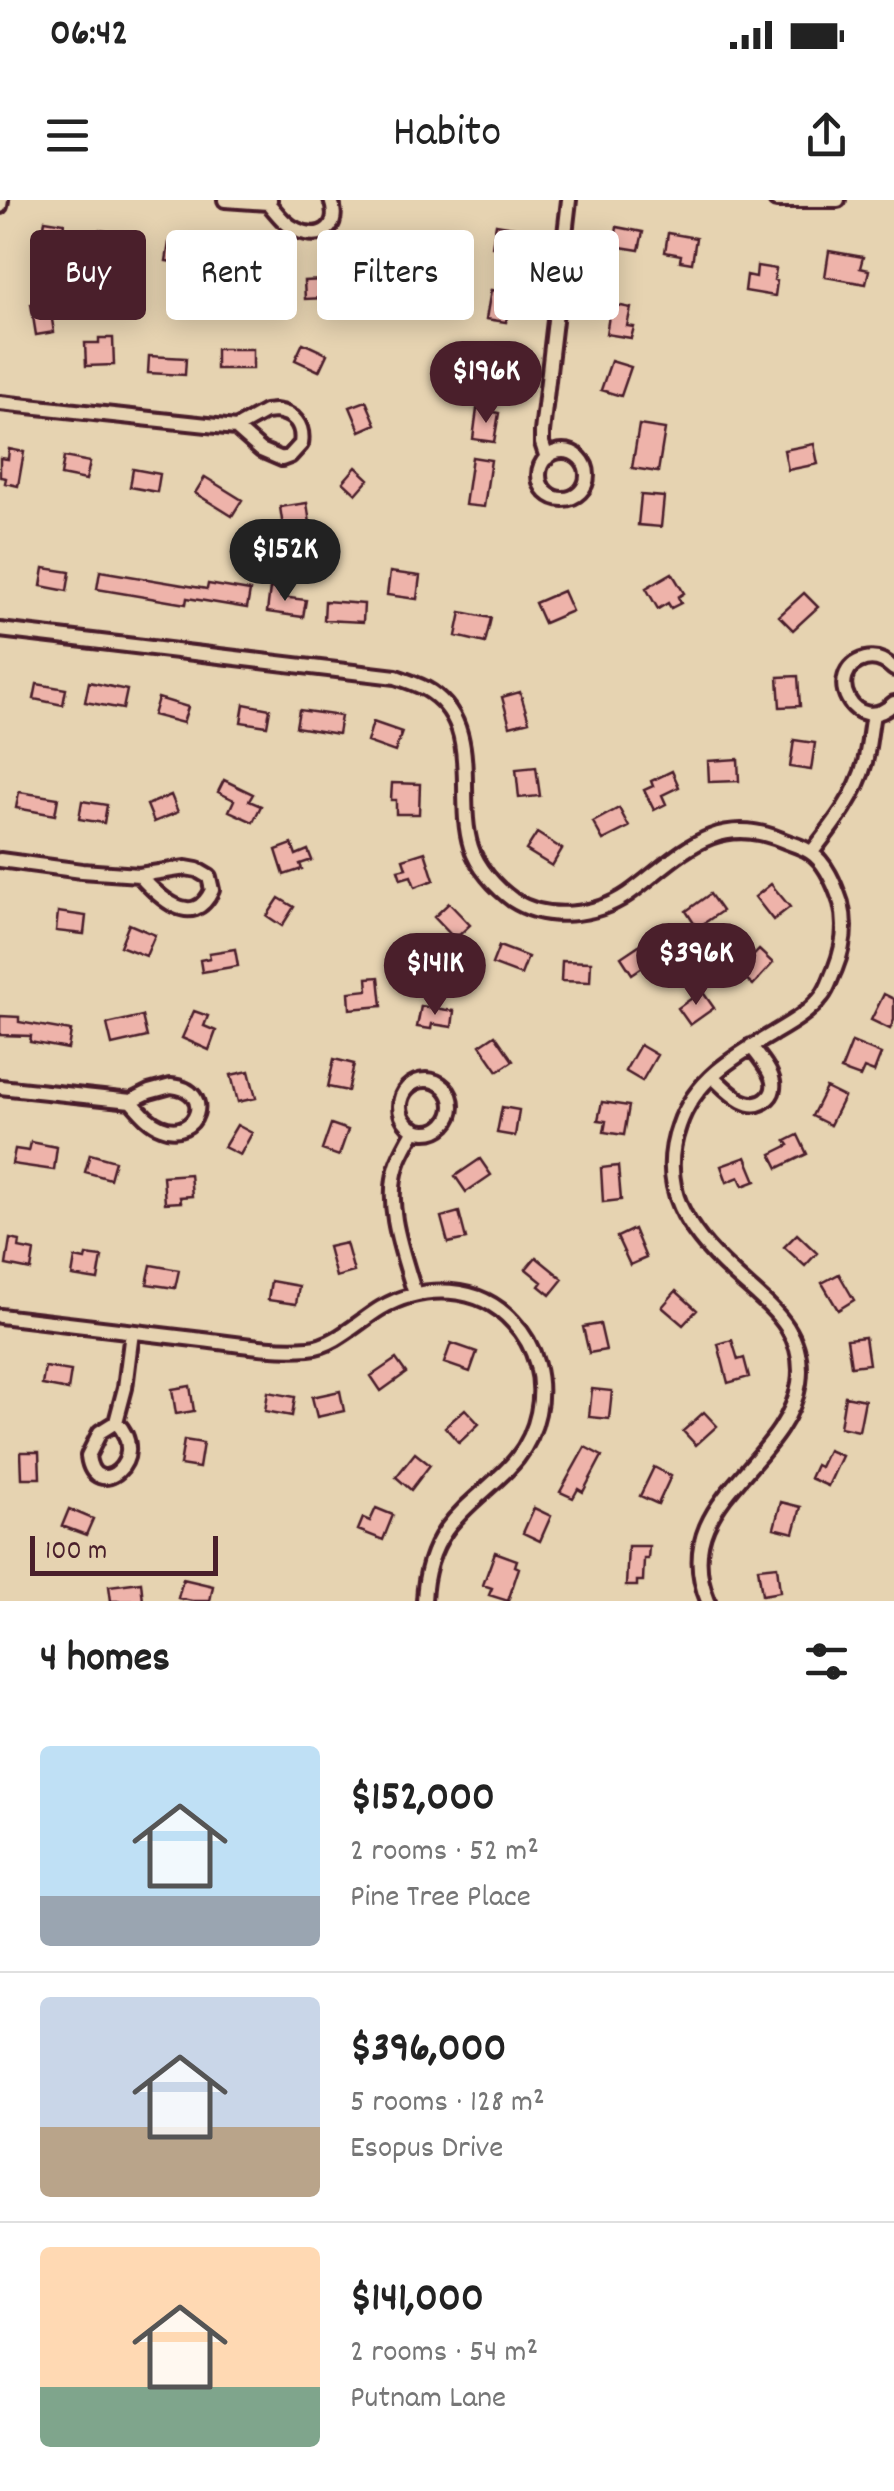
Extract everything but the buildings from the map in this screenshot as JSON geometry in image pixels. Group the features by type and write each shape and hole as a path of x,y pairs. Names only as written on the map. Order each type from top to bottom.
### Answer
{"street":[{"path":"224,200 269,201 285,223 300,232 314,234 323,233 330,226 335,211 331,200"},
{"path":"546,458 542,432 569,200"},
{"path":"776,200 838,200"},
{"path":"0,403 236,428 266,412 286,412 302,430 302,444 282,459 261,450 236,428"},
{"path":"0,630 396,677 428,689 453,716 463,744 471,849 485,874 514,901 550,914 587,912 625,896 668,860 706,837 742,830 770,835 812,852 836,887 845,919 842,951 824,995 799,1018 722,1064 696,1092 677,1132 671,1170 678,1202 695,1233 780,1316 796,1347 800,1367 796,1399 779,1434 732,1485 707,1525 698,1566 708,1601"},
{"path":"894,669 881,659 868,658 846,674 844,688 848,702 859,711 873,714 894,703"},
{"path":"812,852 854,789 865,762 873,714"},
{"path":"0,860 139,875 186,868 209,877 212,890 202,904 188,909 176,907 139,875"},
{"path":"712,1076 745,1103 766,1100 773,1088 772,1079 751,1046"},
{"path":"422,1080 436,1082 450,1098 448,1120 436,1129 414,1129 401,1113 404,1092 422,1080"},
{"path":"0,1087 131,1101 150,1092 179,1087 196,1100 198,1112 187,1126 168,1129 146,1118 131,1101"},
{"path":"414,1129 397,1164 394,1207 415,1294"},
{"path":"0,1316 266,1347 311,1348 324,1345 384,1306 415,1294 449,1291 496,1306 518,1327 532,1350 541,1390 534,1428 520,1456 460,1514 438,1544 424,1601"},
{"path":"116,1422 132,1332"}]}
